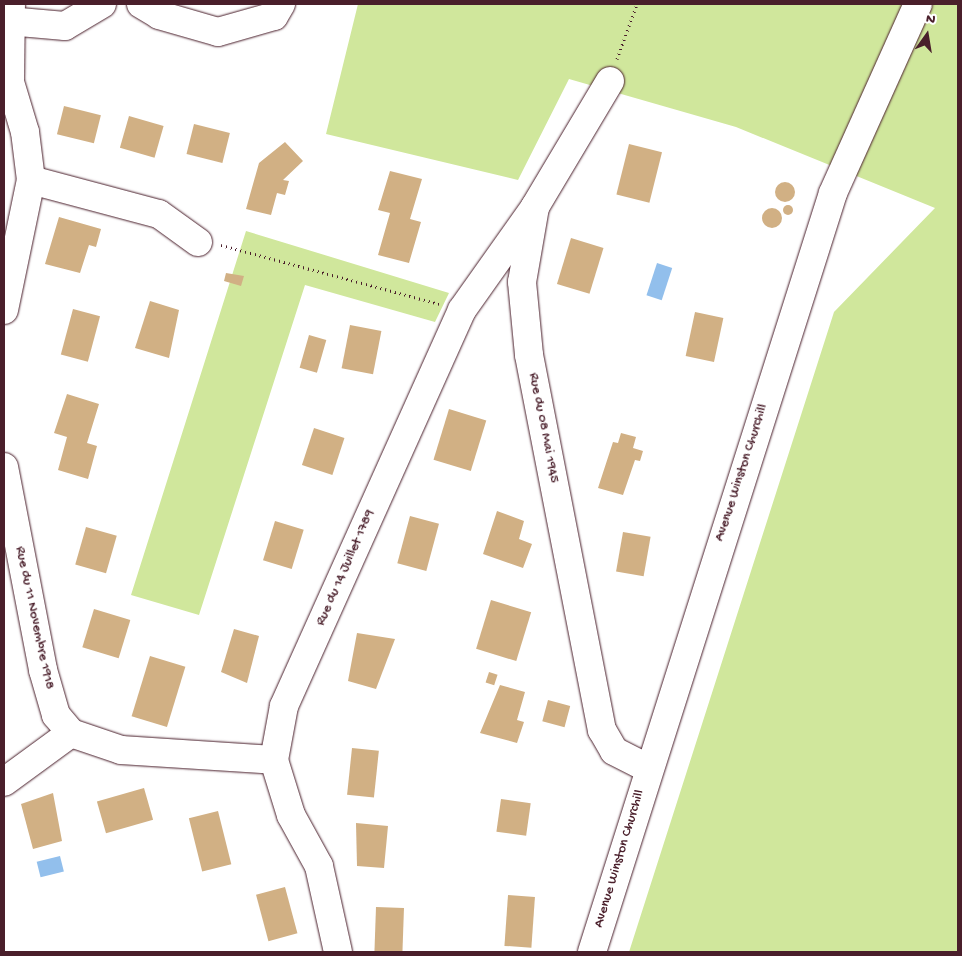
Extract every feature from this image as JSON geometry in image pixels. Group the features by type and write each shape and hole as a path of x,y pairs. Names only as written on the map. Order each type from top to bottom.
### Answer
{"street":[{"path":"4,310 11,236 31,180 25,132 10,82 10,13 65,26 102,4"},
{"path":"141,4 159,15 218,32 274,16 281,4"},
{"name":"Avenue Winston Churchill","path":"592,952 648,768 833,193 918,4"},
{"name":"Rue du 08 Mai 1945","path":"610,81 535,207 522,282 529,355 602,730 614,751 648,768"},
{"path":"31,180 159,214 198,242"},
{"name":"Rue du 14 Juillet 1789","path":"338,952 320,866 291,815 274,760 284,706 462,310 535,207"},
{"name":"Rue du 11 Novembre 1918","path":"4,467 43,670 56,715 71,733"},
{"path":"4,782 71,733 121,750 274,760"}],"path":[{"path":"610,81 637,4"},
{"path":"198,242 241,247 462,310"}],"green space":[{"path":"358,4 958,4 958,952 629,952 834,312 935,208 736,127 569,79 518,180 326,134"},
{"path":"246,231 449,293 435,322 305,285 199,615 131,595"}],"water":[{"path":"657,263 672,268 662,300 646,295"},
{"path":"60,856 64,872 41,877 37,862"}],"building":[{"path":"64,106 101,115 94,143 57,134"},
{"path":"129,116 164,126 155,158 120,148"},
{"path":"194,124 230,133 222,163 187,154"},
{"path":"285,142 303,161 283,180 289,181 285,195 277,193 271,215 246,209 259,163"},
{"path":"629,144 662,152 649,203 616,194"},
{"path":"390,171 422,179 410,219 421,222 409,263 378,255 390,213 378,210"},
{"path":"785,182 792,185 795,192 792,199 785,202 778,199 775,192 778,185"},
{"path":"788,205 793,210 788,215 783,210"},
{"path":"768,208 776,208 782,214 782,222 776,228 768,228 762,222 762,214"},
{"path":"59,217 101,229 96,247 89,245 80,273 45,264"},
{"path":"571,238 604,248 589,294 557,284"},
{"path":"226,273 244,276 241,286 224,281"},
{"path":"150,301 179,310 169,358 135,348"},
{"path":"73,309 100,316 88,362 61,354"},
{"path":"695,312 723,318 714,362 686,356"},
{"path":"350,325 381,331 373,374 342,368"},
{"path":"309,335 326,340 317,373 300,368"},
{"path":"67,394 99,404 87,443 97,446 88,479 58,470 67,437 54,433"},
{"path":"449,409 486,420 471,471 434,460"},
{"path":"314,428 344,438 332,475 302,465"},
{"path":"621,433 636,437 633,448 643,451 640,461 635,460 623,495 598,488 613,442 618,443"},
{"path":"497,511 524,521 519,539 532,544 523,568 483,554"},
{"path":"410,516 439,524 426,571 397,563"},
{"path":"275,521 304,530 292,569 263,560"},
{"path":"86,527 117,536 106,573 75,564"},
{"path":"623,532 651,537 644,576 616,571"},
{"path":"491,600 531,612 516,661 476,649"},
{"path":"94,609 130,620 119,658 82,647"},
{"path":"234,629 259,636 247,683 221,672"},
{"path":"357,633 395,639 376,689 348,681"},
{"path":"150,656 185,667 167,727 132,716"},
{"path":"489,672 498,675 494,685 486,682"},
{"path":"500,685 525,692 517,720 524,722 517,743 480,733"},
{"path":"548,700 570,706 565,727 542,721"},
{"path":"352,748 379,751 374,798 347,795"},
{"path":"144,788 153,820 106,833 97,802"},
{"path":"53,793 62,841 33,849 21,804"},
{"path":"501,799 531,803 526,836 496,832"},
{"path":"218,811 231,864 202,872 189,818"},
{"path":"356,823 388,826 384,868 357,866"},
{"path":"285,887 297,933 268,941 256,895"},
{"path":"508,895 535,897 531,948 504,946"},
{"path":"376,907 404,908 402,952 374,952"}]}
